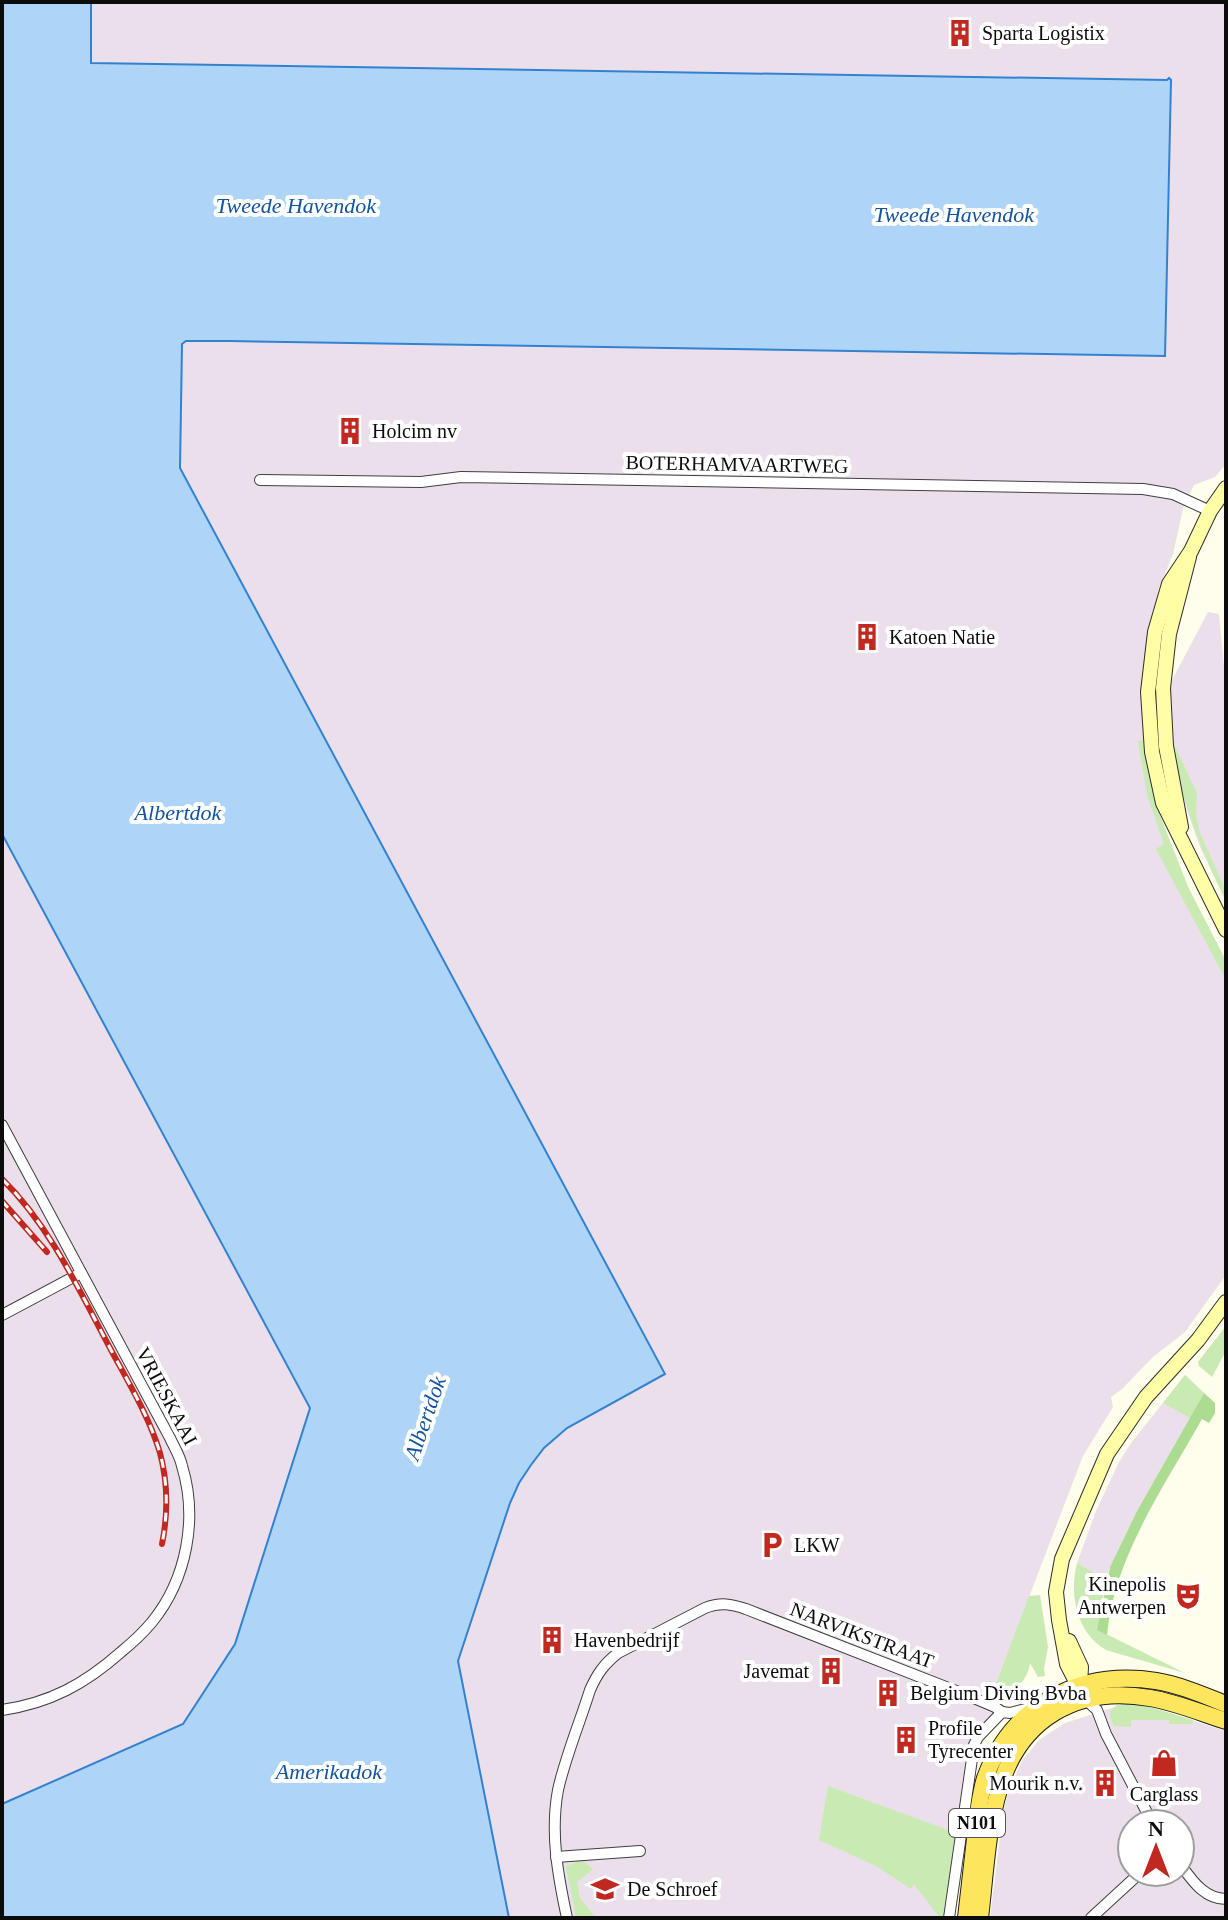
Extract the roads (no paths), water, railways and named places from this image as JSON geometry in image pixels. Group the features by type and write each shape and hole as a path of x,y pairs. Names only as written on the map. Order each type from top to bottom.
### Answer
{"main road":[{"name":"N101","path":"966,1918 981,1795 986,1777 1035,1707 1054,1696 1082,1692 1120,1678 1152,1680 1226,1704"},
{"name":"N101","path":"980,1918 998,1792 1017,1736 1082,1692 1153,1698 1226,1721"}],"street":[{"name":"BOTERHAMVAARTWEG","path":"260,480 421,482 461,477 1143,489 1173,494 1210,511"},
{"path":"1226,488 1169,584 1151,653 1148,692 1150,739 1163,803 1226,930"},
{"name":"VRIESKAAI","path":"2,1125 170,1438 182,1464 190,1520 180,1571 169,1598 152,1623 86,1681 29,1706 2,1710"},
{"path":"2,1315 81,1273"},
{"path":"1145,1808 1097,1710 1082,1692 1081,1667 1059,1620 1056,1592 1062,1559 1107,1454 1146,1397 1198,1340 1226,1302"},
{"name":"NARVIKSTRAAT","path":"556,1857 555,1811 559,1788 597,1675 606,1662 618,1653 715,1604 727,1603 746,1609 969,1696 1002,1712"},
{"path":"949,1918 974,1745 1002,1712 1035,1707"},
{"path":"567,1918 556,1857 640,1851"},
{"path":"1196,1882 1206,1894 1226,1899"},
{"path":"1091,1918 1124,1888"}],"water":[{"path":"2,2 91,2 91,63 1171,80 1165,356 229,341 186,341 182,344 180,468 665,1374 567,1428 544,1448 531,1465 510,1503 458,1661 509,1918 2,1918 2,1804 183,1724 235,1644 310,1408 2,834"}],"railway":[{"path":"2,1179 35,1217 62,1259 150,1426 163,1464 166,1487 162,1544"},
{"path":"2,1201 47,1252"}],"place":[{"name":"Sparta Logistix","path":"960,33"},
{"name":"Holcim nv","path":"350,431"},
{"name":"Katoen Natie","path":"867,637"},
{"name":"LKW","path":"772,1545"},
{"name":"Kinepolis Antwerpen","path":"1188,1596"},
{"name":"Havenbedrijf","path":"552,1640"},
{"name":"Javemat","path":"831,1671"},
{"name":"Belgium Diving Bvba","path":"888,1693"},
{"name":"Profile Tyrecenter","path":"906,1740"},
{"name":"Carglass","path":"1164,1763"},
{"name":"Mourik n.v.","path":"1105,1783"},
{"name":"De Schroef","path":"605,1889"}],"water label":[{"name":"Tweede Havendok","path":"296,205"},
{"name":"Tweede Havendok","path":"954,214"},
{"name":"Albertdok","path":"178,812"},
{"name":"Albertdok","path":"425,1418"},
{"name":"Amerikadok","path":"329,1771"}]}
